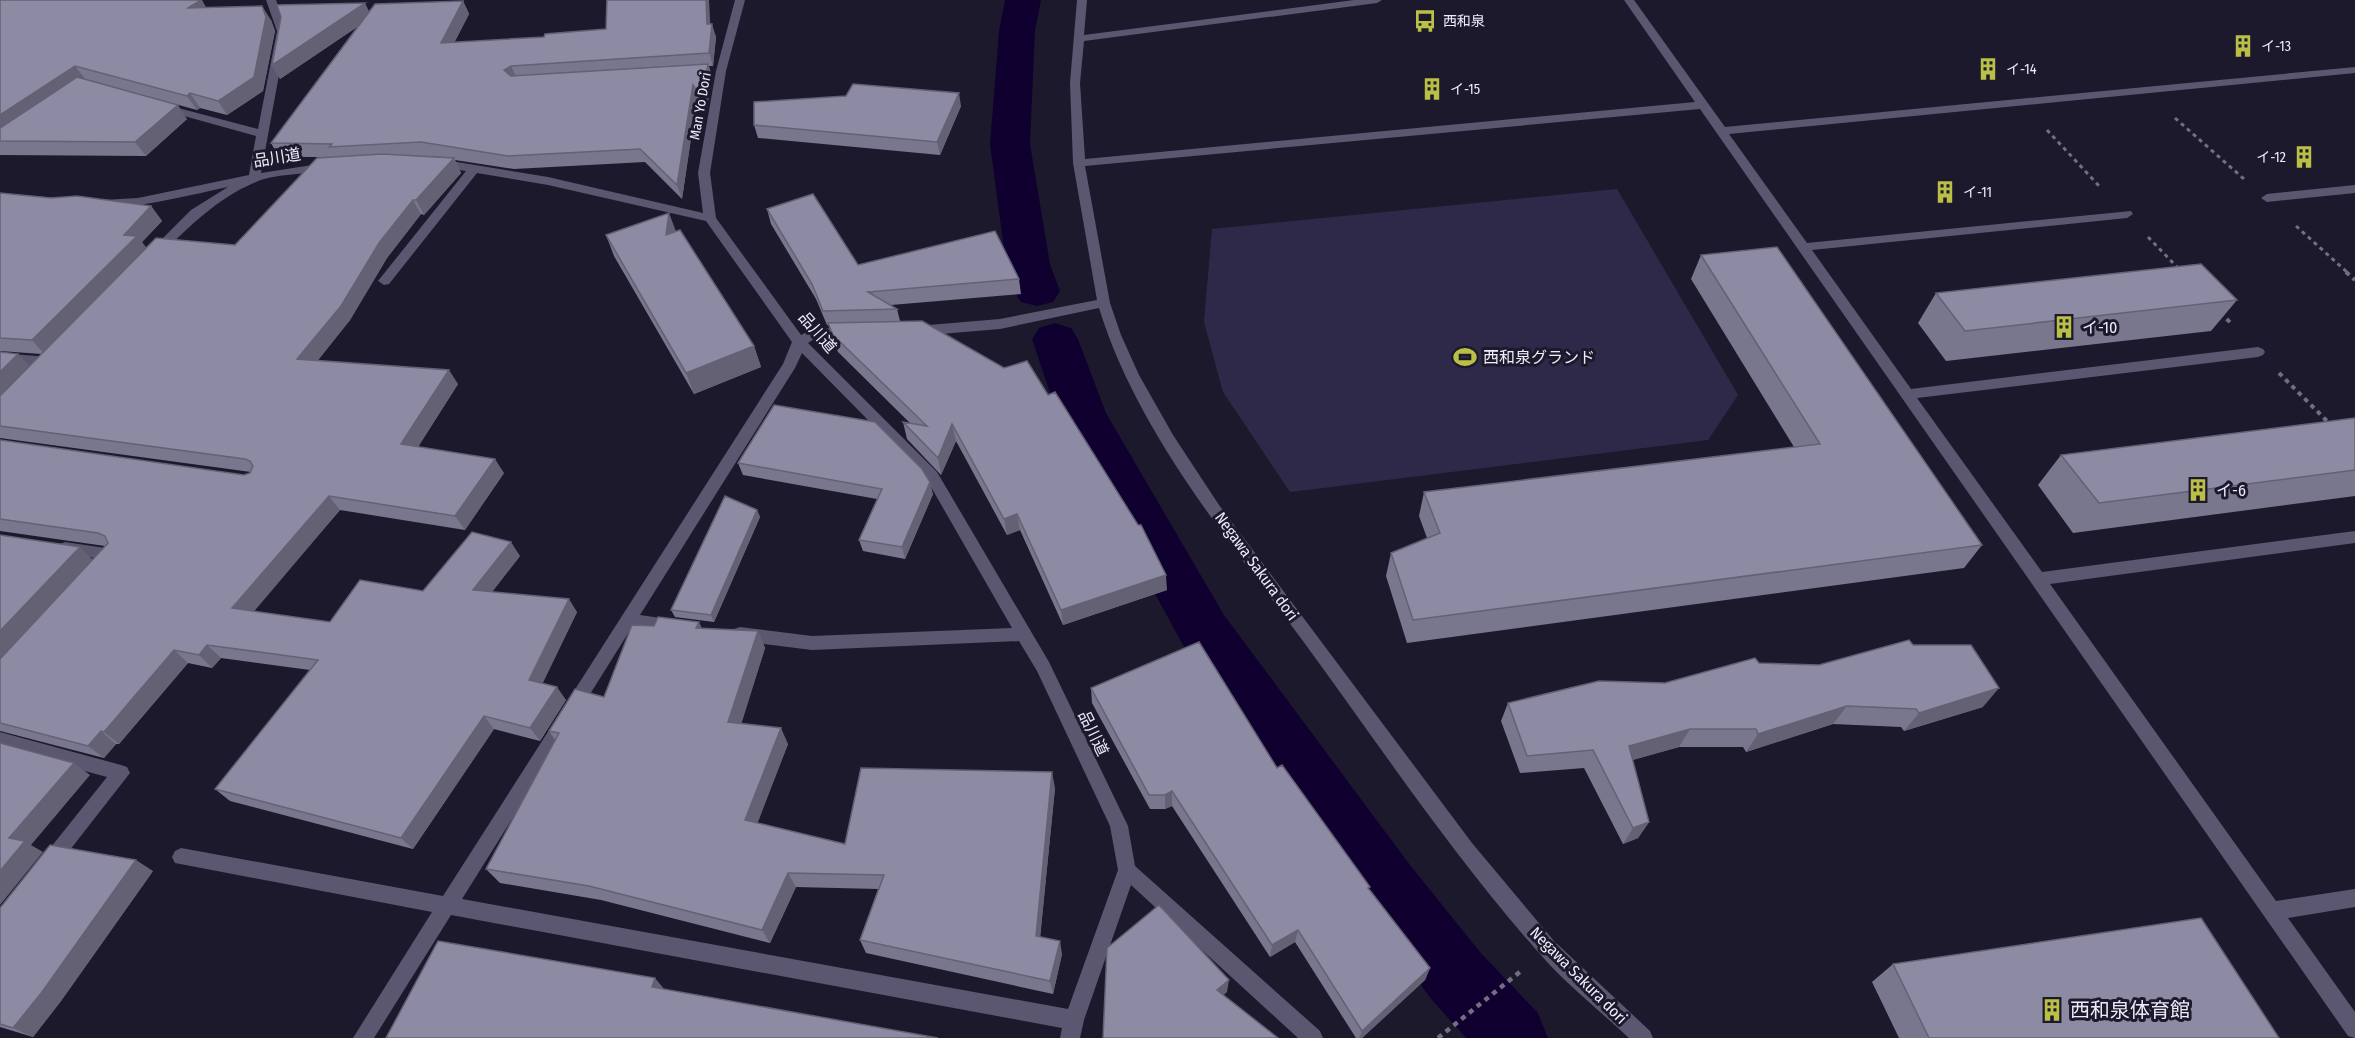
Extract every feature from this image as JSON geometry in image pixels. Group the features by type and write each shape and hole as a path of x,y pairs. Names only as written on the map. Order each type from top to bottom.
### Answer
{"street":[{"path":"146,263 195,213 215,199 254,178 282,31 272,0"},
{"name":"Man Yo Dori","path":"710,218 704,173 715,71 740,0"},
{"name":"Negawa Sakura dori","path":"1082,0 1075,83 1079,163 1104,303 1114,335 1132,375 1168,439 1214,509 1466,849 1547,948 1643,1038"},
{"path":"1077,39 1377,0"},
{"path":"1629,0 2355,1029"},
{"path":"1722,131 2355,70"},
{"path":"152,104 262,134"},
{"path":"1079,163 1703,105"},
{"path":"429,162 548,181 710,218"},
{"name":"品川道","path":"85,205 138,202 254,178 336,167"},
{"path":"384,281 475,168"},
{"path":"2266,198 2355,189"},
{"path":"1803,247 2127,214"},
{"name":"品川道","path":"710,218 799,342 932,476 1043,667 1119,826 1127,870"},
{"path":"897,331 943,330 1000,324 1104,303"},
{"path":"363,1038 790,365 799,342 814,333 863,332"},
{"path":"1907,394 2258,352"},
{"path":"0,358 49,362"},
{"path":"2037,579 2355,537"},
{"path":"45,545 112,555 96,573"},
{"path":"627,620 696,629"},
{"path":"719,632 812,643 1024,634"},
{"path":"0,740 121,773 35,879"},
{"path":"181,857 1072,1029 1127,870 1314,1038"},
{"path":"2272,911 2355,898"}],"path":[{"path":"2020,102 2184,275"},
{"path":"2217,309 2332,425"},
{"path":"1437,1038 1508,984"}],"shaded area":[{"name":"西和泉グランド","path":"1617,189 1738,395 1708,440 1290,492 1223,392 1204,322 1212,229"}],"building":[{"path":"0,0 201,0 188,8 262,6 266,17 254,77 218,101 190,93 187,96 75,66 0,115"},
{"path":"607,0 706,0 707,24 712,24 709,53 511,66 504,70 511,76 708,64 702,100 693,85 677,185 640,149 508,156 421,142 329,147 332,144 271,143 375,4 463,1 441,43 544,37 545,34 606,29"},
{"path":"365,3 272,65 281,17 277,5"},
{"path":"77,77 178,105 135,142 0,141 0,128"},
{"path":"853,84 959,93 937,142 754,125 754,102 846,96"},
{"path":"382,154 454,158 416,200 413,200 379,243 341,306 297,359 449,370 401,444 495,459 455,516 329,496 232,608 330,622 360,580 423,591 472,532 511,542 473,590 569,599 529,680 557,687 530,728 484,716 401,838 215,789 318,660 207,645 199,655 174,650 104,732 101,731 88,746 0,723 0,659 108,543 105,536 98,533 0,519 0,440 244,475 250,473 253,466 245,459 0,426 0,396 156,238 235,245 317,158"},
{"path":"0,193 51,198 77,196 151,206 124,235 137,236 32,340 0,338"},
{"path":"813,194 858,265 995,231 1019,279 868,292 897,309 823,311 812,284 767,209"},
{"path":"669,213 666,235 680,230 754,346 686,373 606,235"},
{"path":"1777,247 1982,545 1413,620 1391,553 1440,533 1424,492 1820,444 1701,255"},
{"path":"2201,264 2237,300 1965,331 1936,293"},
{"path":"922,321 1004,368 1027,361 1048,395 1055,392 1138,525 1141,525 1166,575 1061,610 1017,514 1004,519 952,424 938,458 903,422 927,426 833,335 828,323"},
{"path":"0,352 18,354 0,372"},
{"path":"774,405 875,422 922,469 930,482 902,547 859,540 882,489 738,463"},
{"path":"2355,418 2355,470 2099,503 2061,455"},
{"path":"725,496 757,510 711,615 671,610"},
{"path":"0,535 80,547 0,631"},
{"path":"658,617 699,622 696,628 758,631 728,722 781,728 745,820 845,844 861,768 1052,772 1036,936 1060,941 1050,981 860,940 884,875 788,873 762,930 589,886 486,869 559,733 549,731 575,689 604,697 632,625 654,626"},
{"path":"1909,640 1913,645 1971,645 1999,688 1919,713 1916,709 1847,706 1758,734 1756,729 1690,729 1629,746 1649,822 1633,828 1593,750 1527,756 1508,703 1599,681 1665,683 1755,658 1759,663 1819,665"},
{"path":"1199,642 1277,768 1282,765 1370,887 1368,888 1430,968 1362,1031 1298,930 1272,945 1172,791 1165,795 1149,795 1091,688"},
{"path":"0,743 74,763 9,838 25,841 0,871"},
{"path":"50,845 136,860 42,992 13,1028 0,1024 0,908"},
{"path":"1159,905 1229,980 1217,990 1278,1038 1103,1038 1107,948"},
{"name":"西和泉体育館","path":"2201,918 2279,1038 1929,1038 1893,964"},
{"path":"438,941 655,978 652,987 938,1038 386,1038"}],"waterway":[{"path":"1023,0 1017,31 1010,144 1028,264 1037,291"},
{"path":"1055,339 1082,414 1204,631 1387,887 1456,976 1513,1038"}],"place":[{"name":"西和泉","path":"1425,21"},
{"name":"イ-13","path":"2243,46"},
{"name":"イ-14","path":"1988,69"},
{"name":"イ-15","path":"1432,89"},
{"name":"イ-12","path":"2304,157"},
{"name":"イ-11","path":"1945,192"},
{"name":"イ-10","path":"2064,327"},
{"name":"西和泉グランド","path":"1465,357"},
{"name":"イ-6","path":"2198,490"},
{"name":"西和泉体育館","path":"2052,1010"}]}
